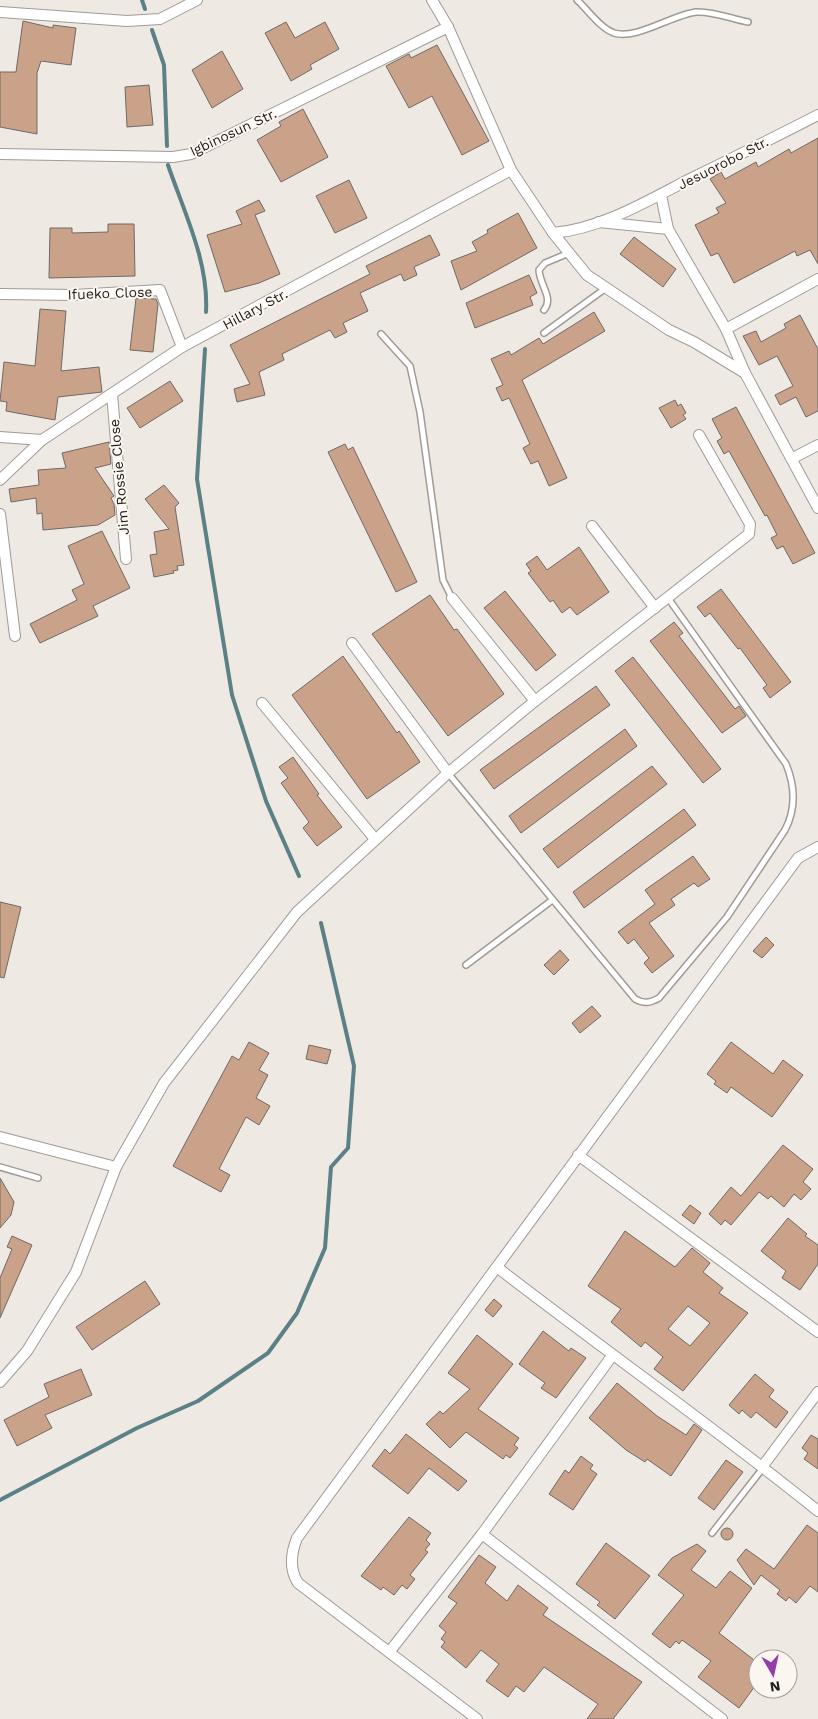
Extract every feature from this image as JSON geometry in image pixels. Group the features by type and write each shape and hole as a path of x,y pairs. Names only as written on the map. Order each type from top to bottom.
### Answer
{"street":[{"path":"0,12 127,21 160,19 197,0"},
{"path":"432,0 448,27 512,170 553,233 587,275 669,330 694,342 744,373"},
{"name":"Igbinosun Str.","path":"0,154 174,157 191,154 448,27"},
{"name":"Jesuorobo Str.","path":"818,115 660,195 668,229 726,329 744,373 793,458 818,508"},
{"name":"Hillary Str.","path":"0,480 42,440 182,347 512,170"},
{"path":"553,233 566,232 597,222 660,195"},
{"path":"597,222 668,229"},
{"path":"726,329 818,279"},
{"name":"Ifueko Close","path":"0,294 74,295 160,290 182,347"},
{"name":"Jim Rossie Close","path":"112,394 126,559"},
{"path":"0,1382 26,1351 76,1272 116,1167 164,1084 297,912 448,773 535,701 749,534 750,524 699,435"},
{"path":"0,437 42,440"},
{"path":"793,458 818,445"},
{"path":"0,514 15,636"},
{"path":"592,526 655,608"},
{"path":"452,598 535,701"},
{"path":"352,644 448,773"},
{"path":"262,702 375,840"},
{"path":"477,1719 390,1651 298,1583 292,1574 293,1549 302,1530 386,1415 498,1268 578,1155 798,858 818,847"},
{"path":"0,1137 116,1167"},
{"path":"578,1155 818,1332"},
{"path":"498,1268 612,1356 763,1467 818,1511"},
{"path":"390,1651 482,1534 612,1356"},
{"path":"763,1467 818,1392"},
{"path":"482,1534 722,1719"}],"lane":[{"path":"577,0 606,29 615,34 627,34 684,14 698,12 748,22"},
{"path":"544,310 549,305 549,298 540,282 539,270 545,263 569,253"},
{"path":"544,333 606,288"},
{"path":"381,334 410,366 420,412 443,580 452,598"},
{"path":"448,773 551,901 635,999 642,1003 650,1003 659,998 727,917 785,830 791,818 793,789 786,764 668,598"},
{"path":"466,965 551,901"},
{"path":"0,1167 38,1178"},
{"path":"712,1533 763,1467"}],"building":[{"path":"23,21 53,28 53,25 76,28 71,65 41,61 37,73 37,134 0,127 0,72 16,72"},
{"path":"286,22 295,38 325,22 339,49 310,65 312,69 291,81 265,33"},
{"path":"437,45 489,141 462,155 432,96 409,108 386,66 409,54 411,58"},
{"path":"222,51 243,89 212,108 192,70"},
{"path":"149,85 153,125 127,127 125,87"},
{"path":"303,109 328,157 281,182 257,140 281,126 279,122"},
{"path":"818,138 818,264 810,250 797,256 795,251 734,283 718,253 711,256 695,225 719,213 716,208 726,203 710,179 721,172 725,179 756,162 758,167 789,149 791,153"},
{"path":"349,180 367,218 335,233 316,196"},
{"path":"259,200 265,211 255,215 280,274 259,283 225,292 207,235 242,224 236,211"},
{"path":"518,213 537,248 461,290 451,261 477,251 472,242 488,233 487,230"},
{"path":"108,224 134,224 135,276 49,278 50,228 72,228 72,233 108,232"},
{"path":"430,235 440,255 414,267 417,275 404,281 401,274 360,293 368,311 343,323 347,332 335,338 330,330 282,354 284,360 259,372 265,395 237,402 234,389 250,384 230,345 370,274 366,266"},
{"path":"634,237 676,269 663,287 620,254"},
{"path":"529,275 537,293 530,297 533,305 475,328 466,303"},
{"path":"136,298 156,299 158,304 153,352 130,350"},
{"path":"40,309 66,311 61,371 99,367 102,392 58,397 55,420 6,411 7,402 0,401 4,362 35,366"},
{"path":"594,312 605,331 522,380 567,478 549,486 538,461 531,464 523,448 530,444 509,398 502,401 496,388 503,385 491,359 509,351 511,355 539,338 543,344"},
{"path":"800,315 818,349 818,411 806,417 796,397 780,405 775,395 793,386 777,356 759,365 743,336 756,331 761,342 786,328 784,324"},
{"path":"170,381 183,401 140,428 127,408"},
{"path":"675,400 678,406 681,404 686,413 683,415 686,419 671,428 659,408"},
{"path":"736,407 815,553 793,564 783,546 777,549 771,538 777,535 767,515 765,516 729,451 724,454 717,441 722,438 712,419"},
{"path":"109,442 111,464 95,468 114,496 111,498 114,504 115,515 98,525 43,530 42,513 37,514 36,498 11,502 9,489 39,485 38,470 66,468 62,453"},
{"path":"345,444 348,450 353,447 417,582 396,592 328,452"},
{"path":"164,485 179,503 175,507 184,565 177,566 178,570 173,571 174,573 154,577 150,555 157,554 154,532 169,529 145,499"},
{"path":"102,531 130,588 93,606 98,616 40,643 30,624 77,600 72,590 84,584 68,546"},
{"path":"579,547 609,592 577,615 570,607 562,613 553,600 550,602 528,573 531,571 526,564 537,556 547,570"},
{"path":"721,589 791,682 770,698 763,688 767,685 740,648 738,649 710,613 705,617 697,607"},
{"path":"505,591 556,655 536,671 484,608"},
{"path":"430,595 454,630 457,629 504,694 448,736 372,634"},
{"path":"674,622 683,633 679,636 735,709 739,706 746,716 722,733 650,641"},
{"path":"343,656 397,733 399,731 420,762 367,799 292,695"},
{"path":"633,657 721,769 703,783 615,671"},
{"path":"596,686 610,705 494,789 480,770"},
{"path":"625,729 637,746 521,833 509,816"},
{"path":"293,757 319,794 317,795 342,827 317,846 303,828 309,822 281,783 288,778 279,767"},
{"path":"652,766 667,784 558,868 543,849"},
{"path":"684,809 696,825 584,908 573,892"},
{"path":"693,856 710,879 698,887 694,883 671,899 675,905 649,923 674,956 652,973 644,963 649,958 634,939 628,944 618,932 655,904 645,890"},
{"path":"0,902 21,907 4,978 0,977"},
{"path":"766,937 774,945 762,958 753,951"},
{"path":"560,950 569,960 554,975 544,965"},
{"path":"592,1006 601,1016 580,1033 572,1023"},
{"path":"249,1042 269,1053 259,1070 268,1075 256,1098 270,1106 259,1125 246,1117 219,1169 230,1175 221,1192 173,1166 232,1056 239,1060"},
{"path":"731,1042 773,1074 783,1060 803,1075 772,1117 731,1087 727,1093 714,1084 716,1081 707,1074"},
{"path":"309,1045 331,1050 327,1064 306,1059"},
{"path":"783,1145 813,1169 803,1182 811,1189 801,1200 794,1194 784,1207 771,1196 768,1199 759,1192 731,1225 725,1220 721,1225 709,1214 731,1187 741,1196"},
{"path":"0,1178 14,1202 11,1215 0,1228"},
{"path":"690,1205 701,1213 694,1224 682,1215"},
{"path":"788,1218 807,1234 805,1236 818,1245 818,1264 800,1290 782,1278 786,1271 761,1251"},
{"path":"625,1231 675,1267 692,1248 710,1263 703,1272 723,1288 719,1293 748,1313 683,1391 654,1369 663,1357 645,1342 641,1347 611,1322 621,1309 588,1286","holes":["688,1306 710,1323 690,1346 668,1329"]},
{"path":"12,1236 32,1245 0,1318 0,1278 12,1249 7,1247"},
{"path":"145,1281 160,1304 92,1350 76,1327"},
{"path":"494,1299 502,1306 493,1317 485,1310"},
{"path":"543,1331 569,1351 571,1348 586,1358 556,1398 541,1388 545,1383 519,1364"},
{"path":"477,1335 513,1364 478,1409 519,1438 514,1445 518,1448 510,1458 506,1455 503,1459 466,1432 450,1448 426,1424 440,1411 443,1414 470,1389 448,1373"},
{"path":"81,1369 92,1395 45,1415 52,1428 17,1446 4,1420 49,1397 44,1384"},
{"path":"755,1374 774,1390 769,1397 788,1412 776,1428 756,1412 751,1418 742,1410 739,1414 729,1405"},
{"path":"617,1383 657,1416 686,1435 694,1424 702,1430 671,1476 647,1459 645,1462 626,1450 589,1418"},
{"path":"406,1434 467,1481 458,1491 429,1468 408,1494 372,1466 385,1449 390,1454"},
{"path":"811,1435 818,1439 818,1469 804,1459 808,1453 802,1448"},
{"path":"581,1456 593,1465 590,1469 597,1474 573,1510 549,1494 565,1470 569,1473"},
{"path":"726,1460 743,1472 714,1510 698,1498"},
{"path":"409,1517 431,1533 426,1540 430,1544 425,1550 428,1552 410,1575 415,1579 407,1589 402,1585 394,1595 383,1587 381,1590 361,1576"},
{"path":"807,1525 818,1533 818,1592 810,1586 796,1603 789,1597 786,1601 777,1594 780,1590 761,1575 754,1585 737,1560 746,1549 774,1569"},
{"path":"725,1528 729,1528 733,1534 729,1540 725,1540 721,1536 721,1532"},
{"path":"606,1543 650,1576 615,1619 597,1605 600,1602 576,1584"},
{"path":"697,1544 706,1551 691,1570 716,1588 730,1571 752,1588 719,1633 748,1655 748,1696 739,1708 698,1677 711,1661 682,1640 679,1644 676,1641 670,1648 652,1634 684,1595 658,1575 672,1558"},
{"path":"479,1555 496,1567 485,1583 507,1601 518,1585 548,1608 543,1615 642,1682 613,1719 587,1719 598,1704 544,1667 524,1692 516,1686 508,1697 486,1681 499,1664 481,1650 466,1668 441,1647 445,1642 441,1639 446,1632 439,1626 457,1603 448,1597"}],"waterway":[{"path":"142,0 145,9"},
{"path":"152,30 164,65 167,146"},
{"path":"168,165 200,256 206,293 206,312"},
{"path":"205,349 197,479 232,695 266,801 299,876"},
{"path":"0,1500 137,1428 198,1401 268,1353 297,1313 325,1248 331,1167 348,1148 354,1066 321,923"}]}
